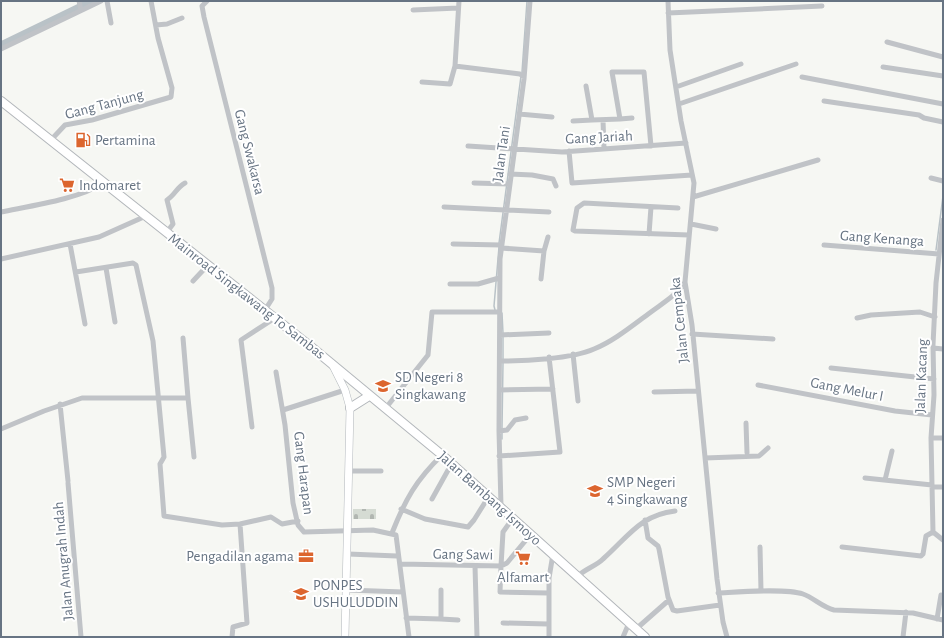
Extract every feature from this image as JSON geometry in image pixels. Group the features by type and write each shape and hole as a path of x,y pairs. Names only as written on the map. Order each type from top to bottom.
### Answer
{"main road":[{"name":"Mainroad Singkawang To Sambas","path":"1,101 103,184 168,231 208,265 267,307 275,318 331,363"},
{"name":"Jalan Bambang Ismoyo","path":"331,363 369,396 452,463 489,496 501,504 513,518 553,554 580,574 629,623 639,626 645,637"},
{"path":"350,408 369,396"}],"street":[{"path":"79,1 81,10"},
{"path":"1,49 100,1"},
{"path":"107,1 111,23"},
{"path":"151,1 156,25 167,24 182,18"},
{"name":"Gang Swakarsa","path":"207,1 202,6 204,18 272,288 272,296 267,307"},
{"path":"422,82 450,84 456,66 459,1"},
{"name":"Jalan Tani","path":"501,504 499,456 503,390 503,360 497,311 503,209 519,114 530,1"},
{"name":"Jalan Cempaka","path":"668,1 668,38 692,175 694,197 685,282 688,289 695,391 705,458 718,593 727,637"},
{"path":"668,13 822,6"},
{"path":"413,10 458,8"},
{"name":"Gang Tanjung","path":"50,141 65,125 92,120 169,98 173,94 156,25"},
{"path":"887,42 943,57"},
{"path":"676,87 741,64"},
{"path":"679,104 796,64"},
{"path":"456,66 522,76"},
{"path":"883,67 943,76"},
{"path":"620,119 612,72 644,72 650,146"},
{"path":"802,77 943,104"},
{"path":"586,86 592,120"},
{"path":"824,101 919,115 924,118 943,122"},
{"path":"519,114 552,117"},
{"path":"573,121 632,118"},
{"path":"603,120 604,149"},
{"name":"Gang Jariah","path":"468,146 569,151 650,146 686,142"},
{"path":"569,151 572,184 692,175"},
{"path":"694,197 818,160"},
{"path":"510,174 554,179 556,186"},
{"path":"931,178 943,181"},
{"path":"168,231 172,225 167,200 173,196 180,186 185,183"},
{"path":"474,183 507,184"},
{"path":"1,212 72,196 97,188 103,184"},
{"path":"678,208 584,203 577,208 573,227 575,232 689,235"},
{"path":"649,234 651,206"},
{"path":"444,207 549,212"},
{"path":"1,259 109,234 146,216"},
{"name":"Jalan Kacang","path":"933,532 931,438 934,379 933,348 936,283 943,220"},
{"path":"690,224 716,229"},
{"path":"541,279 544,251 548,237"},
{"path":"70,244 85,324"},
{"path":"453,244 501,246 544,251"},
{"name":"Gang Kenanga","path":"824,246 939,254"},
{"path":"76,272 133,263 136,265 152,336 164,457 160,464 164,516 222,525 240,524 271,517 282,524 298,521"},
{"path":"193,281 208,265"},
{"path":"106,268 115,322"},
{"path":"450,284 478,284 499,278"},
{"path":"503,360 549,357 595,349 673,296 685,282"},
{"path":"936,283 943,284"},
{"path":"385,409 428,355 432,312 497,311"},
{"path":"857,318 871,315 920,312 935,317"},
{"path":"252,427 241,340 275,318"},
{"path":"500,336 549,333"},
{"path":"692,334 773,339"},
{"path":"182,338 194,457"},
{"path":"933,348 943,349"},
{"path":"573,354 578,401"},
{"path":"499,456 560,452 549,357"},
{"name":"Mainroad Singkawang To Sambas","path":"331,363 345,390 350,408 345,637"},
{"path":"831,368 934,379"},
{"name":"Gang Harapan","path":"276,372 283,410 293,503 298,525 304,532 347,531"},
{"name":"Gang Melur I","path":"758,385 895,410 932,415"},
{"path":"503,390 553,389"},
{"path":"283,410 345,390"},
{"path":"654,392 695,391"},
{"path":"1,429 60,404 82,398 188,398"},
{"name":"Jalan Anugrah Indah","path":"60,404 81,637"},
{"path":"501,431 509,428 514,421 526,418"},
{"path":"746,423 747,453"},
{"path":"931,438 943,438"},
{"path":"705,458 760,456 768,448"},
{"path":"885,480 892,451"},
{"path":"392,533 401,509 422,475 442,455"},
{"path":"432,499 452,463"},
{"path":"348,471 381,470"},
{"path":"865,478 943,487"},
{"path":"401,509 425,519 468,527 489,496"},
{"path":"580,574 603,560 645,520 653,516 675,511"},
{"name":"Gang Sawi","path":"401,564 501,566 503,532 513,518"},
{"path":"645,520 648,538 658,546 659,549 669,600 672,608 676,611 720,605"},
{"path":"232,637 233,627 247,623 240,524"},
{"path":"347,531 373,530 392,533 398,538 409,637"},
{"path":"842,548 920,555 924,538 933,532 943,540"},
{"path":"531,534 507,563 501,566 501,592 548,593"},
{"path":"760,547 761,591"},
{"path":"348,554 397,556"},
{"path":"549,637 548,593 553,554"},
{"path":"475,566 477,637"},
{"path":"347,590 403,592"},
{"path":"441,590 441,619"},
{"path":"718,593 761,591 803,594 822,606 834,610 918,613 940,620 942,595"},
{"path":"639,626 669,600"},
{"path":"903,637 906,612"},
{"path":"406,618 458,620"},
{"path":"503,623 548,624"},
{"path":"623,637 629,623"}],"green space":[{"path":"353,509 376,509 376,519 353,519"}],"waterway":[{"path":"1,46 94,1"},
{"path":"522,72 527,1"},
{"path":"499,243 521,76"},
{"path":"936,250 943,196"},
{"path":"495,310 494,306 499,247"},
{"path":"502,313 503,333"},
{"path":"503,337 503,359"},
{"path":"502,429 503,363"},
{"path":"502,433 502,439"}],"place":[{"name":"Pertamina","path":"83,140"},
{"name":"Indomaret","path":"67,185"},
{"name":"SD Negeri 8 Singkawang","path":"383,386"},
{"name":"SMP Negeri 4 Singkawang","path":"595,491"},
{"name":"Pengadilan agama","path":"306,556"},
{"name":"Alfamart","path":"523,558"},
{"name":"PONPES USHULUDDIN","path":"301,594"}]}
